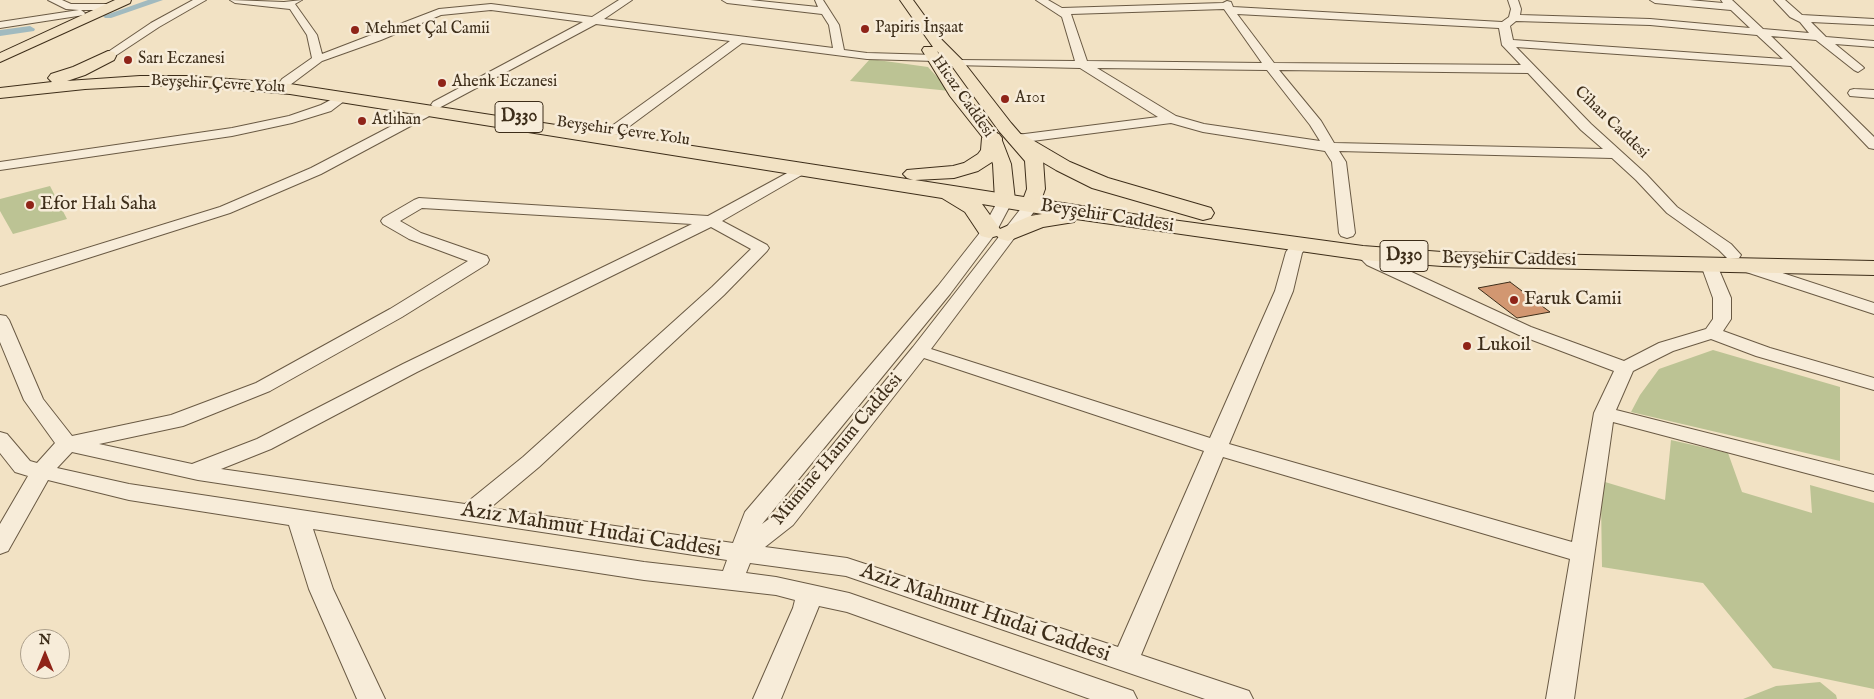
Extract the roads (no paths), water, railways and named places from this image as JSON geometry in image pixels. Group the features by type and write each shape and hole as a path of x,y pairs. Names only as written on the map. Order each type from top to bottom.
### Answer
{"highway":[{"path":"106,75 96,71 108,56"},
{"path":"55,78 79,71 108,56"},
{"name":"Beyşehir Çevre Yolu","path":"4,85 55,78 204,73 286,82 433,108 939,190"},
{"name":"Beyşehir Çevre Yolu","path":"4,85 192,81 290,89 342,98 614,131 914,174 1005,192"},
{"path":"914,174 954,172 971,167 985,158 990,151 992,138"},
{"path":"1017,139 1063,166 1100,183 1203,213"},
{"path":"939,190 973,207 999,233 1038,221 1094,215"},
{"name":"Beyşehir Caddesi","path":"939,190 1005,192 1034,197 1203,213 1347,234 1432,243 1874,268"},
{"name":"Beyşehir Caddesi","path":"1034,197 1094,215 1299,246 1442,259 1709,265 1740,261 1874,257"}],"main road":[{"name":"Hicaz Caddesi","path":"893,0 935,58 956,93 992,138 1001,162 1005,192"},
{"name":"Hicaz Caddesi","path":"906,0 937,42 957,63 1005,127 1017,139 1035,163"},
{"path":"0,49 106,5"},
{"path":"0,58 106,5"},
{"path":"1001,162 1017,170 1028,169 1035,163"},
{"path":"1034,197 1035,163"}],"street":[{"path":"53,0 70,7 106,5"},
{"path":"65,0 106,5"},
{"path":"108,56 155,25 201,0"},
{"path":"237,0 294,7 312,35 318,59"},
{"path":"286,5 298,0"},
{"path":"0,281 224,210 316,170 595,20 616,4 628,0"},
{"path":"727,0 794,9 825,10"},
{"path":"818,0 834,26 839,52"},
{"path":"1041,0 1068,15 1082,64 1171,119 1204,128 1329,148 1504,150 1616,154"},
{"path":"1513,0 1516,9 1509,22 1507,43 1794,63"},
{"path":"1655,0 1729,3 1758,32 1794,63 1874,145"},
{"path":"1779,0 1794,15 1804,20 1821,39 1858,68"},
{"path":"286,82 318,59 439,12 475,1"},
{"path":"0,25 106,5"},
{"path":"461,5 595,20 867,56 935,58"},
{"path":"1060,11 1227,5 1509,22 1650,22 1874,44"},
{"path":"1227,5 1271,68 1316,124 1339,162 1347,234"},
{"path":"1799,18 1874,22"},
{"path":"614,131 740,39"},
{"name":"Cihan Caddesi","path":"1507,43 1586,127 1641,177 1672,210 1725,247 1740,261 1874,309"},
{"path":"957,63 1271,68 1531,69"},
{"path":"1854,93 1874,94"},
{"path":"0,166 232,132 326,108 342,98"},
{"path":"1017,139 1171,119"},
{"path":"192,472 264,444 410,368 711,221 802,169"},
{"path":"999,233 1005,192"},
{"name":"Mümine Hanım Caddesi","path":"741,553 753,518 944,290 1034,197"},
{"path":"3,535 42,471 67,444 176,421 263,387 396,313 481,260 415,236 389,221 419,203 711,221 761,248 718,291 531,462 470,512"},
{"name":"Mümine Hanım Caddesi","path":"741,553 786,519 920,351 999,233"},
{"path":"1125,661 1284,291 1294,252 1299,246"},
{"path":"1363,253 1373,261 1525,331 1625,368"},
{"path":"1560,699 1604,414 1625,368 1666,348 1712,333 1722,319 1722,298 1709,265"},
{"path":"0,320 34,400 67,444"},
{"path":"1712,333 1763,352 1874,384"},
{"path":"920,351 1218,448 1582,554"},
{"path":"1604,414 1874,483"},
{"name":"Aziz Mahmut Hudai Caddesi","path":"0,439 23,466 129,492 634,569 776,586 808,593 850,603 1123,699"},
{"name":"Aziz Mahmut Hudai Caddesi","path":"67,444 192,472 741,553 847,566 1239,699"},
{"path":"298,518 321,589 371,699"},
{"path":"731,582 741,553"},
{"path":"766,699 806,608 808,593"}],"waterway":[{"path":"108,16 158,0"},
{"path":"0,33 30,29"}],"place":[{"name":"Papiris İnşaat","path":"865,29"},
{"name":"Mehmet Çal Camii","path":"355,30"},
{"name":"Sarı Eczanesi","path":"128,60"},
{"name":"Ahenk Eczanesi","path":"442,83"},
{"name":"A101","path":"1005,99"},
{"name":"Atlıhan","path":"362,121"},
{"name":"Efor Halı Saha","path":"30,205"},
{"name":"Faruk Camii","path":"1514,300"},
{"name":"Lukoil","path":"1467,346"}]}
